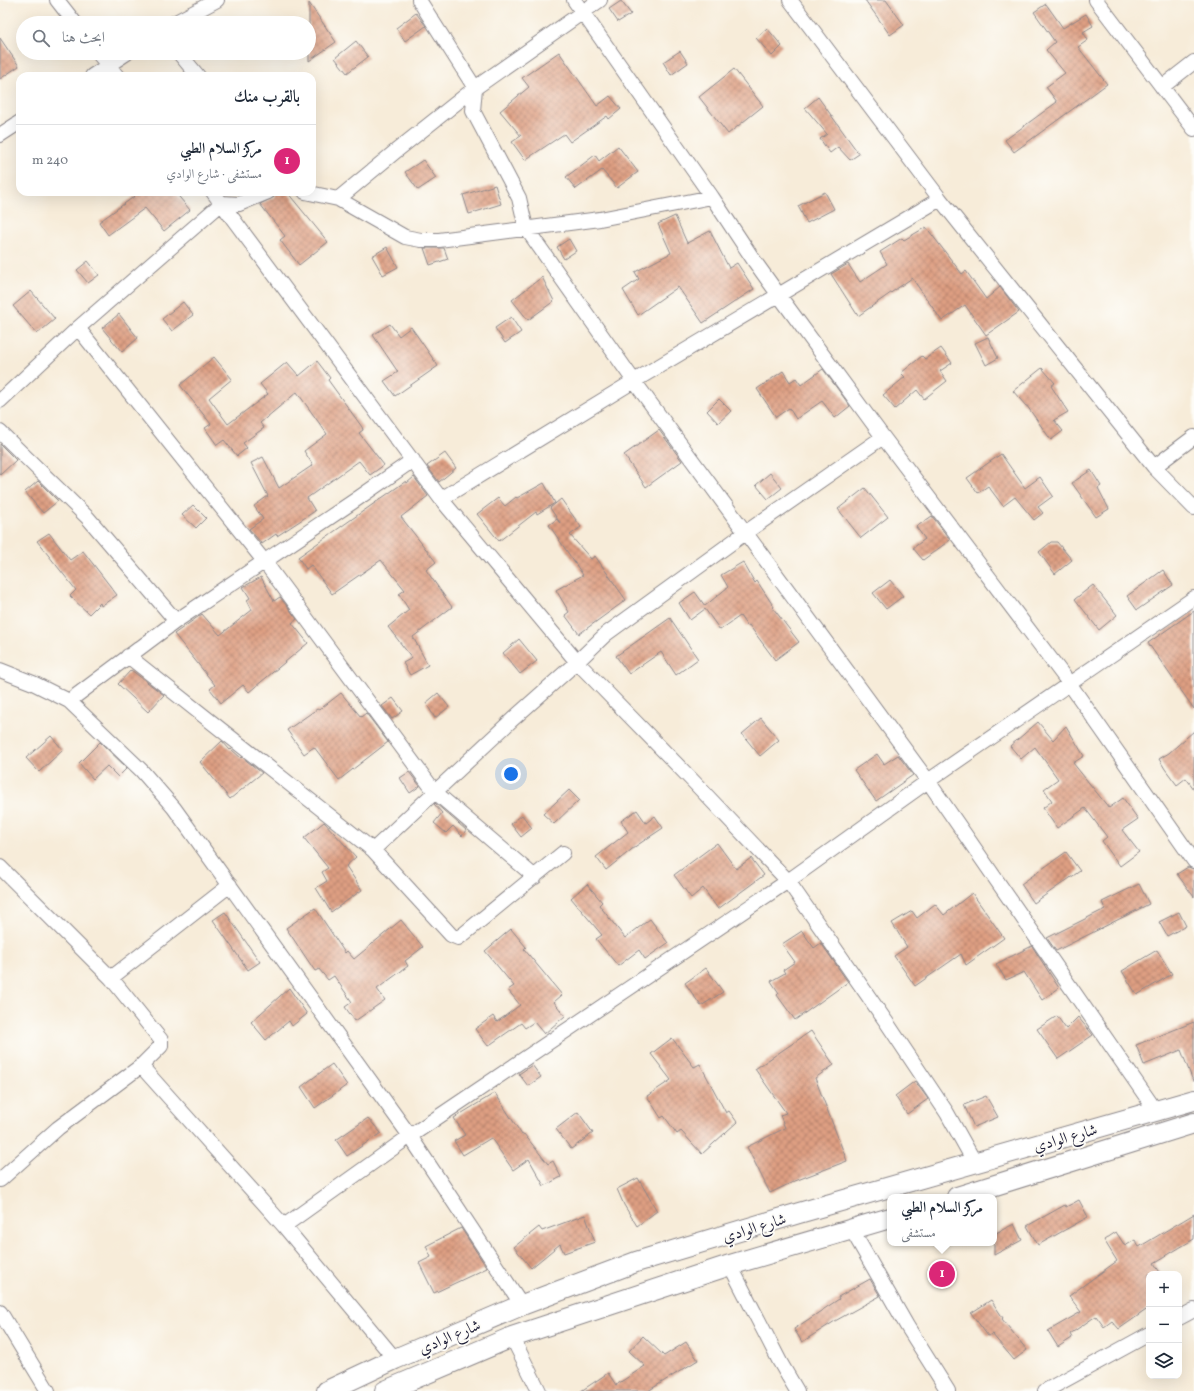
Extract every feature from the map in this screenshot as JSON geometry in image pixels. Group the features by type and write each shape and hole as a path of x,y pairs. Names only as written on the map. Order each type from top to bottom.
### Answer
{"main road":[{"name":"شارع الوادي","path":"327,1391 395,1359 522,1305 636,1262 799,1213 1194,1100"},
{"name":"شارع الوادي","path":"967,1194 1194,1123"},
{"name":"شارع الوادي","path":"384,1391 512,1338 730,1265 887,1219"}],"street":[{"path":"57,0 70,16"},
{"path":"187,16 217,0"},
{"path":"419,0 475,88 473,111 519,198 526,228 634,381 928,781 1156,1111"},
{"path":"574,0 778,294 883,437 1069,683 1194,861"},
{"path":"338,199 475,88 600,0"},
{"path":"790,0 940,199 1154,467 1194,508"},
{"path":"1096,0 1194,129"},
{"path":"103,60 112,71 121,60"},
{"path":"185,60 195,72"},
{"path":"1162,87 1194,62"},
{"path":"0,134 16,124"},
{"path":"316,194 338,199 405,237 421,240 439,240 600,219 712,197"},
{"path":"216,196 441,499 577,662 788,881 887,1023 947,1113 975,1163"},
{"path":"0,401 78,328 222,203 239,204 258,196"},
{"path":"441,499 778,294 940,199"},
{"path":"78,328 264,561 435,792 535,877"},
{"path":"0,432 88,518 176,621"},
{"path":"373,850 606,634 745,533 883,437"},
{"path":"1154,467 1194,437"},
{"path":"69,701 176,621 413,460"},
{"path":"284,1226 410,1136 788,881 928,781 1194,598"},
{"path":"128,656 373,850 451,935 458,938 563,853"},
{"path":"0,670 33,683 69,701 141,770 174,808 410,1136 522,1305"},
{"path":"0,867 111,978 161,1040 160,1046 140,1066 58,1128 0,1180"},
{"path":"111,978 230,885"},
{"path":"140,1066 284,1226 395,1359"},
{"path":"852,1230 907,1326 948,1391"},
{"path":"730,1265 780,1362 797,1391"},
{"path":"1182,1316 1194,1310"},
{"path":"0,1312 48,1391"},
{"path":"1045,1391 1146,1336"},
{"path":"512,1338 539,1391"}],"building":[{"path":"865,0 886,0 904,25 890,35"},
{"path":"621,1 631,14 618,22 609,9"},
{"path":"309,3 336,42 316,56 316,16 309,16"},
{"path":"1046,4 1063,28 1086,14 1093,26 1083,32 1088,40 1078,47 1107,84 1014,152 1005,140 1057,102 1046,87 1065,73 1046,50 1055,42 1034,12"},
{"path":"416,13 426,26 405,41 396,28"},
{"path":"767,28 782,46 772,56 756,38"},
{"path":"0,38 19,66 0,79"},
{"path":"356,41 368,57 347,73 335,58"},
{"path":"680,51 688,63 671,75 663,62"},
{"path":"559,52 597,106 610,96 621,109 609,119 607,116 570,142 564,134 525,160 512,142 521,136 500,111 529,87 522,78"},
{"path":"734,69 763,106 728,134 699,97"},
{"path":"818,97 859,154 850,160 838,147 830,153 820,139 827,134 805,108"},
{"path":"618,146 638,172 617,188 602,170 576,189 566,177 595,155 599,161"},
{"path":"423,160 436,178 418,190 405,172"},
{"path":"495,185 501,204 469,214 463,195"},
{"path":"825,192 834,209 807,223 798,206"},
{"path":"135,196 178,196 190,210 164,231 145,208 108,235 99,222"},
{"path":"290,196 328,242 299,265 280,240 285,236 260,204 274,197"},
{"path":"675,216 687,243 710,231 729,268 737,263 754,289 703,323 678,287 638,315 623,290 639,279 635,272 671,253 658,224"},
{"path":"926,227 962,274 966,271 986,299 1000,287 1019,312 986,335 965,305 942,321 912,278 858,316 831,274 848,264 860,282 887,264 880,252 902,238 904,240"},
{"path":"569,239 576,251 564,259 557,247"},
{"path":"387,247 398,267 383,275 372,256"},
{"path":"424,248 444,248 448,259 430,265"},
{"path":"88,261 99,275 88,283 77,270"},
{"path":"542,277 554,301 528,320 512,300"},
{"path":"31,291 55,319 37,334 13,306"},
{"path":"183,302 193,315 172,331 162,319"},
{"path":"119,314 138,338 122,352 102,328"},
{"path":"511,317 521,332 505,343 495,328"},
{"path":"390,324 399,336 411,327 438,366 395,396 384,381 398,372 373,335"},
{"path":"988,337 998,358 986,365 975,343"},
{"path":"941,348 952,363 940,371 947,381 924,399 917,390 895,409 883,395 905,377 901,373 922,356 925,359"},
{"path":"214,357 232,379 209,398 228,424 268,394 260,384 287,362 299,376 317,361 330,378 328,380 362,427 363,430 359,433 384,465 370,475 359,461 307,498 315,511 262,544 249,529 263,519 254,506 268,496 251,463 263,457 279,488 313,465 304,451 327,434 297,392 260,423 264,428 243,443 247,448 237,456 224,440 217,445 205,428 211,424 180,385"},
{"path":"1042,368 1055,383 1051,386 1068,412 1054,420 1063,431 1051,440 1027,406 1013,391"},
{"path":"823,369 850,406 835,418 822,401 796,419 789,408 776,417 757,389 783,371 790,382 796,378 801,385"},
{"path":"719,399 731,411 718,423 707,411"},
{"path":"659,430 682,461 646,487 624,455"},
{"path":"0,444 16,460 0,475"},
{"path":"445,453 456,468 439,482 427,466"},
{"path":"1001,454 1025,488 1040,477 1053,496 1038,507 1043,513 1034,520 1015,497 1003,506 988,486 978,493 967,478"},
{"path":"1091,470 1101,486 1098,488 1109,509 1096,517 1072,483"},
{"path":"770,473 782,488 768,499 756,485"},
{"path":"414,477 428,496 401,517 436,562 426,570 452,607 413,637 428,665 410,675 403,663 412,658 388,627 409,610 399,594 405,590 381,560 332,594 311,565 306,569 298,557 406,481 407,483"},
{"path":"38,481 58,501 43,513 25,492"},
{"path":"544,483 555,503 537,514 536,512 499,541 477,514 498,498 505,506 516,497 517,498"},
{"path":"865,488 888,517 861,538 838,509"},
{"path":"561,499 581,527 570,535 591,559 595,556 626,600 579,634 565,615 569,612 556,590 583,575 549,525 557,519 560,523 550,508"},
{"path":"193,505 206,518 196,528 182,515"},
{"path":"932,516 950,540 923,560 913,548 925,539 916,527"},
{"path":"49,533 70,560 83,551 117,595 101,606 100,603 89,614 70,596 76,590 37,541"},
{"path":"1051,542 1057,542 1072,560 1055,574 1039,552"},
{"path":"743,562 755,583 757,581 774,607 773,608 799,642 775,660 749,625 747,626 740,616 720,630 705,609 690,620 679,603 695,592 705,606 728,587 721,575"},
{"path":"1163,570 1173,585 1137,610 1127,596"},
{"path":"261,577 274,601 280,597 297,619 292,623 308,643 249,692 243,685 221,703 210,689 215,685 174,634 202,614 220,635 252,610 247,600 250,598 243,587"},
{"path":"890,580 903,596 886,609 873,593"},
{"path":"1093,585 1117,615 1099,630 1075,599"},
{"path":"1194,611 1194,709 1148,643"},
{"path":"670,618 698,659 676,675 661,652 629,674 616,656"},
{"path":"519,639 537,661 520,674 503,653"},
{"path":"131,670 164,695 148,712 118,684"},
{"path":"341,693 361,717 366,713 388,742 339,780 314,747 304,754 287,730 317,709 319,710"},
{"path":"438,693 449,707 435,718 426,703"},
{"path":"393,698 403,711 392,719 382,706"},
{"path":"761,718 779,740 760,756 742,734"},
{"path":"1038,722 1053,740 1066,726 1084,756 1073,763 1109,808 1123,798 1138,819 1122,830 1139,852 1120,866 1102,841 1107,837 1085,808 1057,828 1043,808 1052,801 1044,789 1058,779 1035,747 1021,759 1010,746"},
{"path":"1194,731 1194,789 1186,778 1177,785 1159,759 1169,753"},
{"path":"51,736 63,750 39,772 26,758"},
{"path":"222,741 230,750 231,749 262,773 230,799 200,762"},
{"path":"100,742 127,768 118,777 107,766 93,779 79,763"},
{"path":"877,754 884,764 898,755 913,775 876,801 854,770"},
{"path":"409,772 420,786 410,793 400,778"},
{"path":"569,790 579,800 554,824 543,814"},
{"path":"435,803 466,830 462,836 453,826 446,833 434,823 442,813 434,804"},
{"path":"637,810 646,823 655,816 663,828 636,846 606,870 596,857 628,832 621,821"},
{"path":"522,815 532,828 521,837 511,824"},
{"path":"324,822 356,857 346,866 362,890 331,912 316,888 327,881 322,872 328,868 304,838"},
{"path":"717,843 736,869 751,858 764,875 718,909 703,888 691,898 674,875"},
{"path":"1066,852 1080,871 1034,903 1021,884"},
{"path":"1188,867 1194,869 1194,897 1177,874"},
{"path":"587,884 602,902 599,905 625,938 650,919 668,943 645,959 639,950 618,966 596,939 602,935 571,898"},
{"path":"1139,884 1149,904 1056,951 1047,938 1105,909 1102,902"},
{"path":"972,893 1004,938 966,965 961,954 915,986 894,956 907,947 892,923 912,911 917,918 935,904 944,915"},
{"path":"315,908 345,953 347,951 354,959 401,920 423,947 405,961 408,966 377,989 385,1000 355,1021 345,1007 352,1002 334,976 328,980 319,969 315,971 286,928"},
{"path":"225,912 260,962 248,970 213,920"},
{"path":"1179,912 1186,926 1167,936 1159,922"},
{"path":"511,929 526,947 524,949 562,995 554,1002 565,1016 544,1034 534,1022 525,1028 521,1023 488,1046 475,1029 493,1016 497,1022 520,1005 508,990 514,986 485,951"},
{"path":"802,931 814,948 821,943 848,982 795,1020 777,995 779,993 771,981 785,973 783,970 795,962 782,944"},
{"path":"1032,946 1059,988 1042,1000 1024,972 1006,980 996,964"},
{"path":"1157,950 1172,974 1137,995 1122,971"},
{"path":"706,968 723,992 701,1006 685,983"},
{"path":"289,988 307,1014 292,1026 289,1021 266,1040 251,1022"},
{"path":"1057,1016 1066,1029 1078,1017 1093,1035 1058,1059 1037,1029"},
{"path":"1194,1022 1194,1081 1181,1050 1144,1065 1136,1045"},
{"path":"811,1031 834,1065 815,1078 847,1161 795,1181 770,1193 747,1147 785,1128 780,1115 786,1113 755,1069"},
{"path":"672,1038 694,1067 700,1064 726,1113 729,1111 737,1122 702,1154 681,1131 677,1134 664,1116 661,1118 647,1096 671,1080 651,1054"},
{"path":"332,1064 347,1085 315,1108 301,1087"},
{"path":"532,1065 541,1077 528,1086 519,1074"},
{"path":"915,1081 928,1099 907,1114 895,1096"},
{"path":"495,1093 522,1135 524,1134 548,1164 553,1161 561,1177 544,1186 529,1159 513,1170 491,1138 463,1155 454,1141 465,1135 454,1118"},
{"path":"986,1096 998,1117 974,1127 964,1105"},
{"path":"578,1112 593,1133 571,1149 556,1129"},
{"path":"368,1118 381,1133 347,1156 336,1140"},
{"path":"638,1178 657,1211 637,1226 624,1205 617,1189"},
{"path":"1079,1200 1088,1217 1038,1245 1027,1226 1065,1205 1066,1207"},
{"path":"1194,1214 1194,1239 1154,1263 1159,1271 1146,1271 1146,1310 1119,1329 1112,1321 1104,1327 1096,1316 1070,1334 1072,1338 1058,1347 1048,1331 1081,1312 1069,1296 1117,1261 1104,1240 1116,1232 1125,1246 1135,1240 1139,1247"},
{"path":"585,1215 595,1242 564,1253 560,1244 531,1268 514,1247 539,1227 542,1231"},
{"path":"1014,1224 1022,1240 994,1255 994,1246 997,1246 997,1232"},
{"path":"461,1228 487,1268 434,1293 419,1263 431,1257 426,1246"},
{"path":"870,1279 880,1296 835,1321 802,1342 794,1329 839,1299 838,1297"},
{"path":"991,1300 1003,1318 1002,1319 1027,1350 1014,1360 992,1334 988,1336 971,1313"},
{"path":"643,1336 664,1356 686,1342 698,1360 648,1391 581,1391 608,1373 616,1385 645,1366 629,1351"}],"place":[{"name":"مركز السلام الطبي","path":"942,1274"}]}
